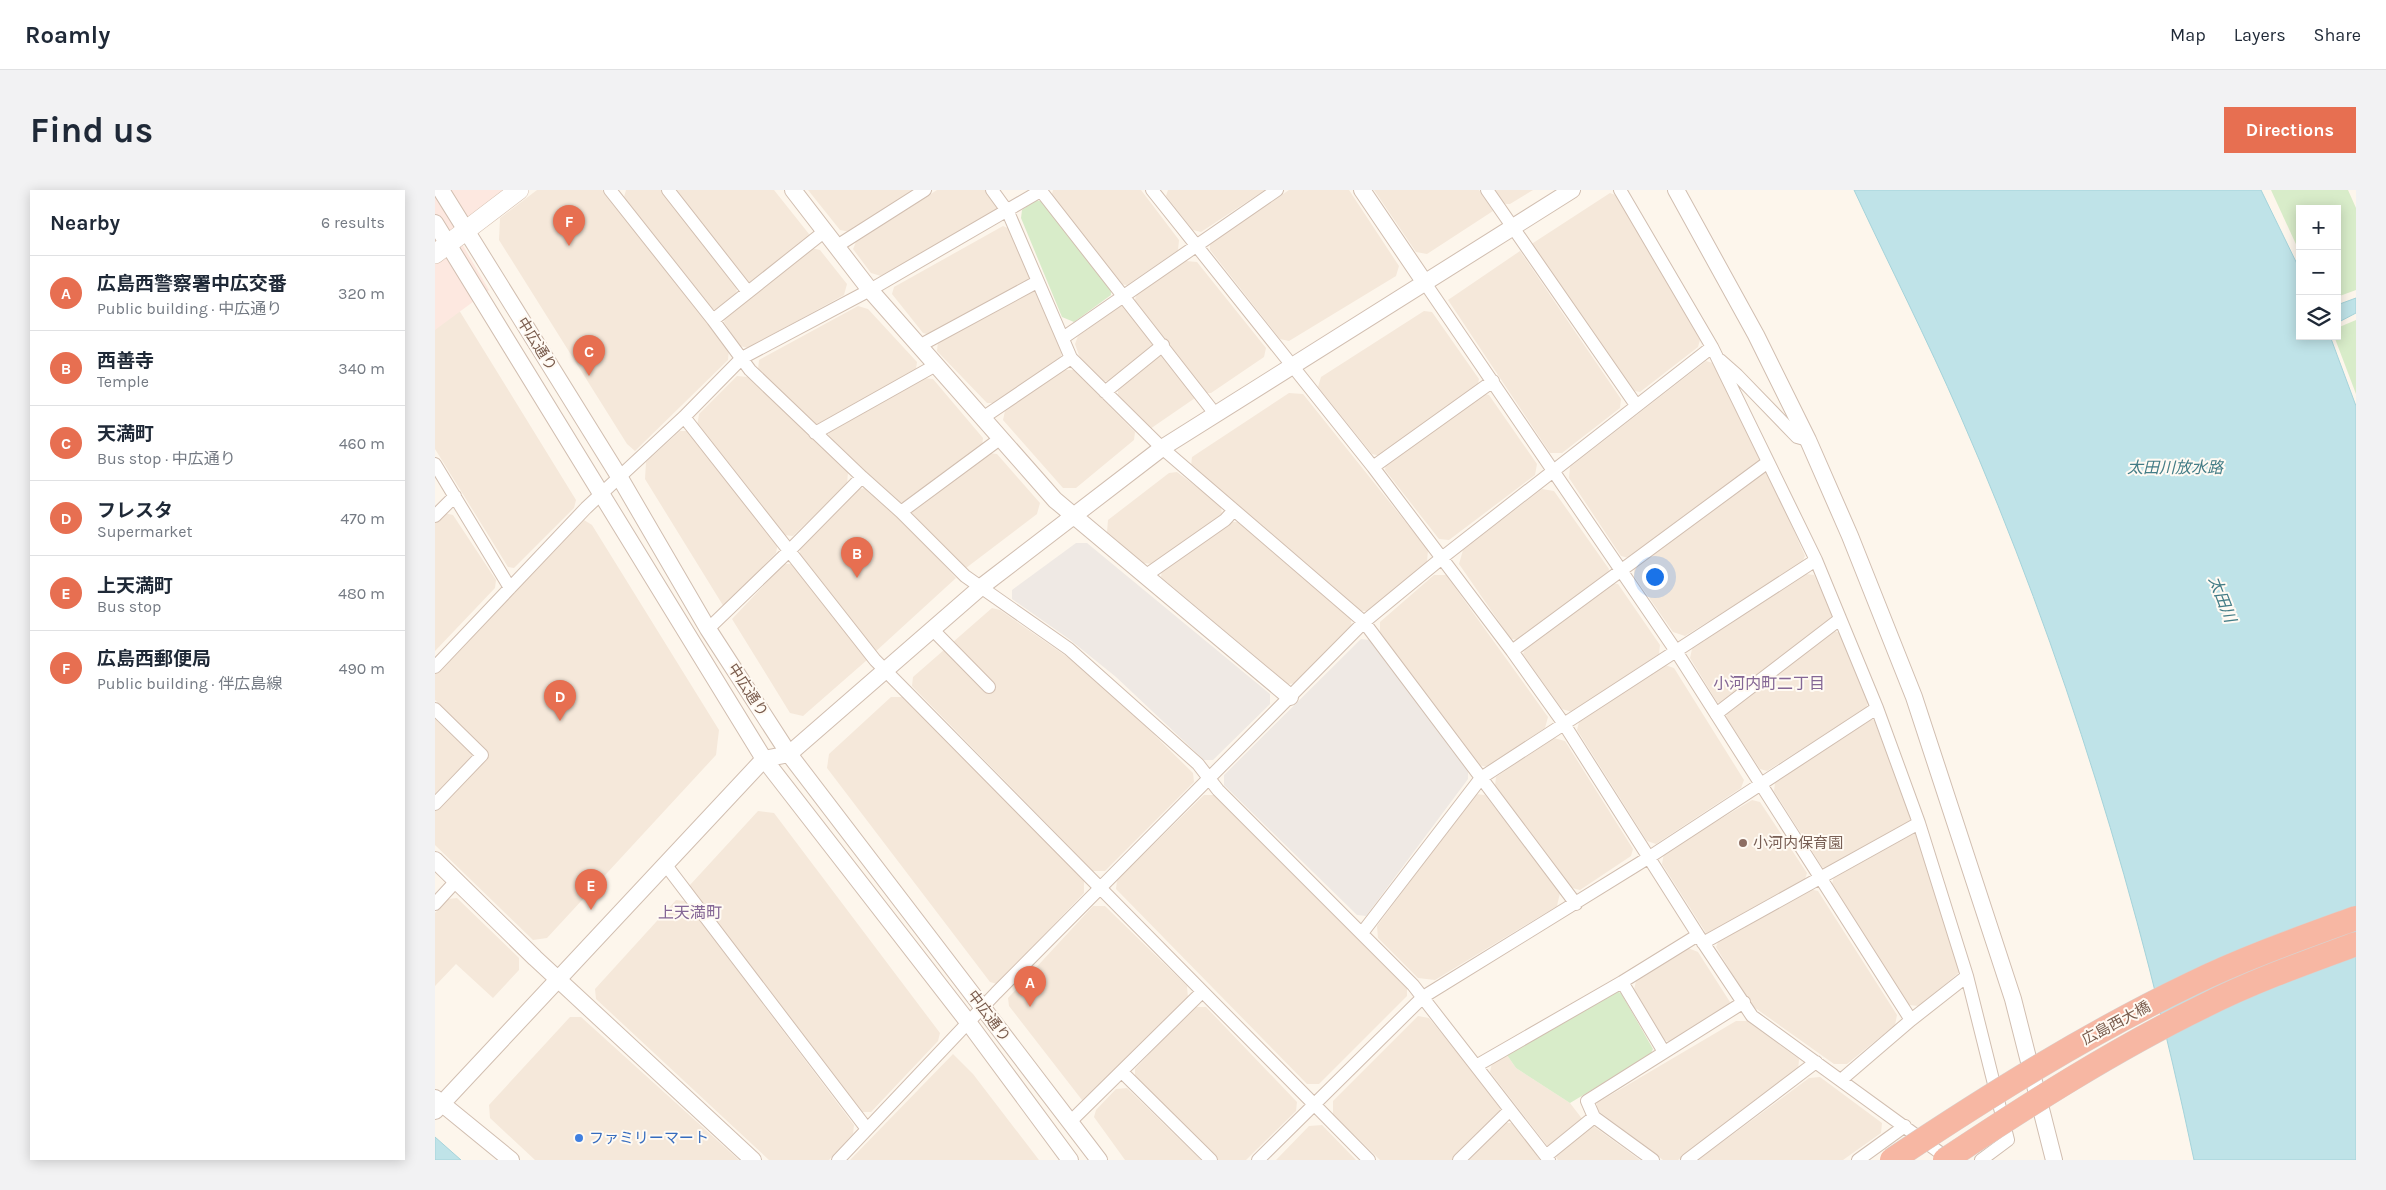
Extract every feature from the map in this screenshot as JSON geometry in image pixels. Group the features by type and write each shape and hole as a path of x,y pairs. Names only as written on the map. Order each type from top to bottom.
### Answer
{"highway":[{"name":"広島西大橋","path":"1892,1160 2049,1060 2122,1019 2192,983 2284,944 2356,918"},
{"name":"広島西大橋","path":"1945,1160 2062,1083 2203,1006 2293,967 2356,944"}],"main road":[{"path":"442,249 519,190"}],"street":[{"name":"中広通り","path":"441,190 620,478 708,629 789,754 1099,1160"},
{"path":"668,190 748,292"},
{"path":"793,190 870,290 1055,500 1290,697"},
{"path":"837,246 925,190"},
{"path":"992,190 1008,212 1071,358 1162,448 1365,622 1576,904"},
{"path":"435,667 601,494 684,417 742,358 870,290 1008,212 1042,190 1122,296 1163,345 1216,414"},
{"path":"1063,338 1277,190"},
{"path":"1362,190 1676,651 1911,1020"},
{"path":"1487,190 1636,405"},
{"path":"511,1160 438,1104 560,980 665,864 765,759 789,754 981,587 1075,517 1162,448 1572,190"},
{"path":"1620,190 1718,359 1816,560 1877,708 1919,823 1967,976 2007,1140 1981,1160"},
{"path":"1676,190 1756,335 1808,440 1850,536 1914,697 2013,999 2054,1160"},
{"path":"1154,191 1291,367 1373,467 1443,557 1512,651 1564,724 1700,939 1752,1016 1950,1160"},
{"path":"615,192 750,370 901,512 965,576 1069,649 1198,764 1218,790 1362,933 1423,997 1547,1158 1594,1117"},
{"path":"435,223 442,249 601,494 765,759 969,1022 1070,1160"},
{"path":"713,320 825,231"},
{"path":"919,346 1037,282"},
{"path":"1105,392 1163,345"},
{"path":"838,1160 1100,886 1365,622 1443,557 1712,347"},
{"path":"984,418 1071,358"},
{"path":"1718,359 1724,362 1797,437 1808,440"},
{"path":"815,433 936,365"},
{"path":"1373,467 1493,380"},
{"path":"684,417 875,660 1369,1160"},
{"path":"901,512 1001,438"},
{"path":"1512,651 1768,462"},
{"path":"435,464 510,588"},
{"path":"708,629 862,477"},
{"path":"435,516 455,496"},
{"path":"1145,576 1225,520 1234,510"},
{"path":"1362,933 1481,778 1816,560"},
{"path":"1716,714 1840,620"},
{"path":"933,630 989,687"},
{"path":"1258,1160 1423,997 1576,904 1877,708"},
{"path":"435,709 482,755 435,804"},
{"path":"1476,1066 1700,939 1919,823"},
{"path":"435,860 560,980 753,1160"},
{"path":"665,864 867,1129"},
{"path":"435,904 457,881"},
{"path":"1841,1080 1911,1020 1967,976"},
{"path":"1622,982 1664,1052"},
{"path":"1070,1122 1201,992"},
{"path":"1653,1160 1594,1117 1587,1101 1744,1002"},
{"path":"1687,1160 1816,1062"},
{"path":"1122,1072 1211,1160"},
{"path":"1459,1160 1509,1110"},
{"path":"1858,1160 1905,1126"}],"shaded area":[{"path":"435,190 518,190 458,237 489,290 435,330"},
{"path":"537,190 602,190 729,349 728,360 635,451 627,444 499,240 500,218"},
{"path":"626,190 663,190 737,288 736,295 717,310 711,309 624,197"},
{"path":"673,190 774,190 809,234 808,240 753,283 747,282"},
{"path":"808,190 914,190 850,232 840,230"},
{"path":"937,190 987,190 998,205 996,212 881,276 871,273 853,249 856,242"},
{"path":"1053,190 1141,190 1179,240 1178,250 1127,285 1118,284 1051,198"},
{"path":"1168,190 1265,190 1201,232 1193,230 1166,196"},
{"path":"1289,190 1349,190 1399,266 1396,276 1289,341 1280,339 1210,250 1210,243"},
{"path":"1374,190 1479,190 1493,211 1427,254 1416,252"},
{"path":"1494,190 1533,190 1510,204 1503,204"},
{"path":"1610,193 1618,196 1700,340 1698,347 1640,392 1629,390 1530,245"},
{"path":"1003,226 1010,229 1030,276 1027,282 931,335 923,333 892,294 894,287"},
{"path":"811,248 820,250 847,284 844,295 748,348 740,346 724,322 725,315"},
{"path":"1520,251 1621,399 1620,408 1562,453 1550,453 1448,300"},
{"path":"1186,261 1197,262 1266,348 1264,357 1211,393 1205,393 1134,302 1137,294"},
{"path":"435,274 576,500 574,508 514,568 508,567 435,449"},
{"path":"1030,290 1038,293 1063,351 1060,358 997,403 987,403 937,351 938,341"},
{"path":"858,306 868,309 917,362 916,369 821,424 814,424 758,370 759,360"},
{"path":"1121,306 1128,307 1155,341 1154,347 1111,382 1104,381 1080,358 1075,344 1078,336"},
{"path":"1424,311 1432,312 1479,379 1477,388 1381,456 1372,454 1318,387 1321,377"},
{"path":"1157,356 1166,356 1198,396 1150,429 1118,397 1118,387"},
{"path":"1706,361 1716,364 1761,456 1758,464 1632,559 1621,556 1569,478 1570,467"},
{"path":"1064,370 1074,370 1135,432 1134,440 1076,488 1063,488 1003,420 1005,411"},
{"path":"737,376 748,377 848,472 847,484 793,536 783,535 697,427 699,414"},
{"path":"923,378 933,379 983,438 982,447 907,502 898,503 828,438 829,429"},
{"path":"1289,393 1303,394 1428,550 1427,562 1370,611 1359,611 1191,466 1192,457"},
{"path":"1482,393 1489,395 1537,464 1535,475 1449,540 1439,539 1385,470 1386,462"},
{"path":"680,431 689,431 778,543 776,553 724,607 645,479 646,462"},
{"path":"988,453 997,454 1040,503 1037,514 966,568 912,514 913,508"},
{"path":"1177,472 1221,505 1222,517 1152,564 1143,563 1107,532 1108,520 1169,473"},
{"path":"1759,472 1769,473 1805,556 1802,563 1685,636 1673,632 1634,576 1634,566"},
{"path":"866,488 897,514 956,578 874,653 800,558 800,548 858,489"},
{"path":"1542,489 1554,491 1609,569 1607,578 1521,640 1511,639 1459,564 1463,550"},
{"path":"444,513 453,515 496,580 495,588 435,651 435,522"},
{"path":"584,520 592,525 719,730 716,755 547,938 533,940 435,845 435,806 488,752 435,700 435,672"},
{"path":"1230,522 1238,522 1351,619 1352,630 1298,683 1288,684 1161,577 1162,570"},
{"path":"1076,543 1087,543 1270,694 1270,704 1213,760 1204,760 1116,677 1069,639 1012,599 1012,590"},
{"path":"784,564 794,564 867,660 803,716 790,713 732,619"},
{"path":"1806,574 1814,575 1833,615 1831,621 1725,705 1717,702 1690,658 1692,649"},
{"path":"1434,575 1446,575 1548,717 1545,728 1488,767 1478,765 1380,632 1380,622"},
{"path":"1610,583 1618,584 1660,645 1659,654 1572,712 1562,709 1523,654 1527,645"},
{"path":"992,608 1000,610 1076,663 1133,714 1193,773 1194,782 1105,871 1093,871 912,686 913,677"},
{"path":"1832,630 1840,633 1869,700 1866,708 1767,771 1760,769 1726,717 1728,711"},
{"path":"1361,639 1370,640 1468,770 1468,779 1366,916 1357,915 1224,785 1224,775"},
{"path":"1665,665 1674,668 1744,780 1741,788 1656,844 1647,841 1577,730 1579,722"},
{"path":"891,697 902,697 1084,880 1084,893 997,984 990,982 827,768 829,754"},
{"path":"435,713 474,751 474,760 435,799"},
{"path":"1869,719 1874,720 1911,817 1909,824 1830,870 1822,867 1774,791 1775,783"},
{"path":"1554,738 1565,741 1633,849 1631,856 1580,890 1572,888 1495,786 1496,777"},
{"path":"1475,794 1485,795 1560,893 1557,906 1435,980 1418,978 1378,938 1377,926"},
{"path":"1204,795 1215,795 1407,985 1407,996 1319,1084 1307,1084 1116,889 1117,880"},
{"path":"1752,800 1760,802 1807,873 1804,882 1712,934 1706,933 1662,864 1664,853"},
{"path":"758,811 774,813 940,1033 938,1041 871,1112 862,1112 691,890 690,885"},
{"path":"1911,832 1918,835 1962,970 1919,1006 1908,1005 1832,884 1834,876"},
{"path":"1809,889 1818,891 1897,1015 1895,1025 1847,1064 1834,1064 1751,1005 1716,947 1719,940"},
{"path":"457,898 519,958 519,970 493,998 456,964 435,986 435,913 448,899"},
{"path":"676,900 685,901 854,1125 853,1134 829,1160 769,1160 596,999 595,989"},
{"path":"1093,906 1105,906 1187,986 1188,998 1089,1100 1082,1100 1009,1006 1008,998"},
{"path":"1688,948 1698,952 1730,1002 1726,1010 1672,1043 1664,1040 1634,990 1636,981"},
{"path":"1194,1007 1206,1007 1297,1102 1296,1111 1246,1160 1218,1160 1135,1079 1135,1069"},
{"path":"1418,1016 1429,1018 1501,1106 1499,1116 1454,1160 1380,1160 1333,1114 1333,1101"},
{"path":"570,1017 581,1017 739,1160 535,1160 490,1118 489,1105"},
{"path":"1736,1021 1747,1021 1799,1059 1798,1071 1678,1160 1663,1160 1597,1110 1597,1103"},
{"path":"953,1054 973,1074 1039,1160 850,1160"},
{"path":"1507,1055 1516,1068 1570,1103 1583,1120 1549,1148 1490,1072 1492,1063"},
{"path":"1820,1077 1882,1123 1881,1133 1843,1160 1698,1160 1809,1078"},
{"path":"1127,1088 1201,1160 1125,1160 1094,1117 1096,1110 1116,1089"},
{"path":"1500,1123 1514,1123 1540,1160 1464,1160"},
{"path":"1322,1125 1356,1160 1276,1160 1309,1126"},
{"path":"1592,1125 1640,1160 1558,1160 1554,1154"}],"green space":[{"path":"2271,190 2348,190 2356,208 2356,290 2341,296 2341,205 2296,205 2296,244"},
{"path":"1036,200 1044,202 1111,288 1111,295 1074,322 1062,317 1021,218 1022,210"},
{"path":"2356,320 2356,394 2336,340 2341,340 2341,326"},
{"path":"1614,990 1621,993 1653,1049 1650,1055 1570,1103 1516,1068 1507,1055"}],"water":[{"name":"太田川放水路","path":"1854,190 2261,190 2296,262 2296,340 2331,340 2356,406 2356,1160 2194,1160 2173,1064 2124,875 2066,688 1998,505 1921,330"},
{"path":"2356,298 2356,313 2341,321 2341,304"},
{"path":"435,1137 461,1160 435,1160"}],"place":[{"name":"広島西郵便局","path":"569,246"},
{"name":"天満町","path":"589,376"},
{"name":"西善寺","path":"857,578"},
{"name":"フレスタ","path":"560,721"},
{"name":"小河内保育園","path":"1743,843"},
{"name":"上天満町","path":"591,910"},
{"name":"広島西警察署中広交番","path":"1030,1007"},
{"name":"ファミリーマート","path":"579,1138"}],"district":[{"name":"小河内町二丁目","path":"1769,683"},
{"name":"上天満町","path":"690,912"}],"water label":[{"name":"太田川","path":"2223,599"}]}
